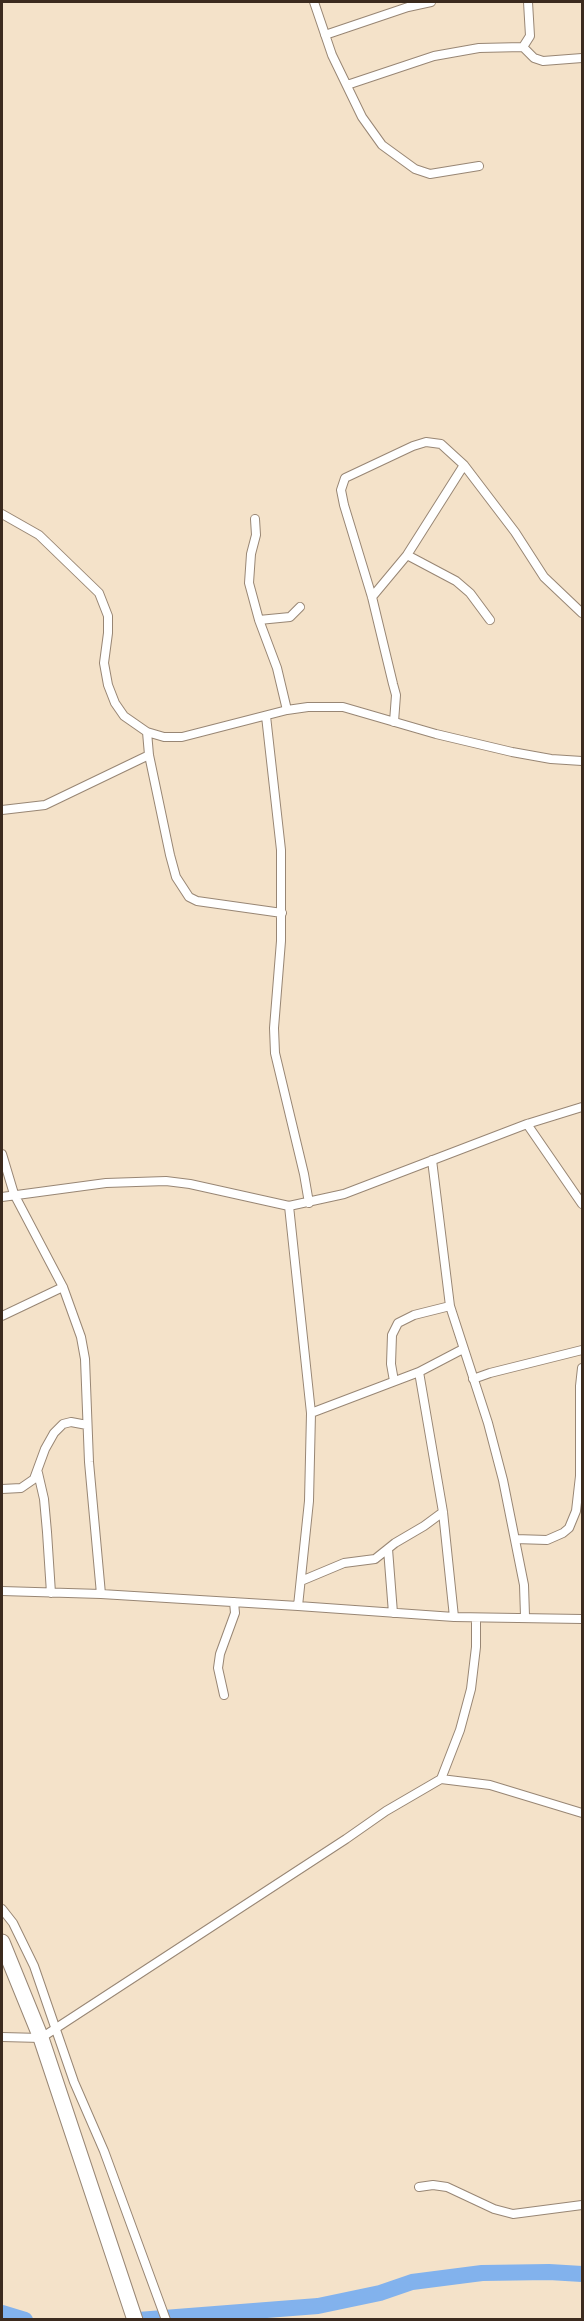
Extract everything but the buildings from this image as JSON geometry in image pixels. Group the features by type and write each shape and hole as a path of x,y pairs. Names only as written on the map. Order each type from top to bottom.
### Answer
{"highway":[{"path":"2,1942 41,2038 135,2319"}],"street":[{"path":"314,2 332,55 362,117 382,145 415,169 430,174 479,166"},
{"path":"325,35 408,7 431,2"},
{"path":"523,47 530,36 528,2"},
{"path":"347,84 434,56 479,48 523,47 534,58 543,61 582,58"},
{"path":"394,722 396,695 372,597 344,505 341,490 345,478 370,464 413,446 426,442 441,444 464,465 515,532 544,577 582,613"},
{"path":"372,597 407,555 464,465"},
{"path":"2,514 39,535 99,593 108,616 104,663 108,685 115,703 124,716 147,732 164,737 182,736 287,710 343,706 436,734 524,755 582,761 582,756"},
{"path":"255,519 256,536 251,554 249,583 259,620 277,668 287,710"},
{"path":"407,555 456,581 470,593 490,620"},
{"path":"259,620 290,617 300,607"},
{"path":"266,716 281,850 282,913 274,1028 275,1053 309,1203"},
{"path":"147,732 149,755 170,855 176,877 189,897 197,901 282,913"},
{"path":"2,810 45,805 149,755"},
{"path":"2,1197 106,1183 166,1181 190,1184 289,1206 309,1203 344,1194 527,1124 582,1107"},
{"path":"527,1124 582,1204"},
{"path":"2,1154 14,1194 63,1287 81,1337 85,1359 87,1425 101,1594"},
{"path":"432,1160 450,1306 491,1434 524,1585 525,1616"},
{"path":"289,1206 311,1413 309,1502 298,1606"},
{"path":"2,1316 63,1287"},
{"path":"394,1381 391,1364 392,1335 398,1323 414,1314 450,1306"},
{"path":"311,1413 419,1372 463,1349"},
{"path":"474,1379 582,1350"},
{"path":"515,1539 547,1540 563,1533 569,1528 576,1511 580,1476 582,1368"},
{"path":"419,1372 443,1512 454,1617"},
{"path":"2,1489 21,1488 29,1484 38,1473 45,1449 58,1428 66,1422 87,1425"},
{"path":"38,1473 44,1499 51,1593"},
{"path":"302,1581 344,1563 375,1559 395,1542 424,1526 443,1512"},
{"path":"388,1549 393,1613"},
{"path":"2,1592 101,1594 476,1618 525,1616 582,1618"},
{"path":"224,1695 218,1668 219,1654 236,1613 234,1602"},
{"path":"441,1779 460,1730 471,1689 476,1647 476,1618"},
{"path":"2,2037 41,2038 386,1811 441,1779 490,1785 582,1813"},
{"path":"2,1909 24,1943 57,2028 74,2082 104,2151 166,2319"},
{"path":"419,2187 434,2185 447,2187 495,2209 513,2214 582,2205"}],"waterway":[{"path":"138,2320 318,2306 380,2293 412,2282 482,2273 582,2274"},
{"path":"2,2313 25,2320"}]}
